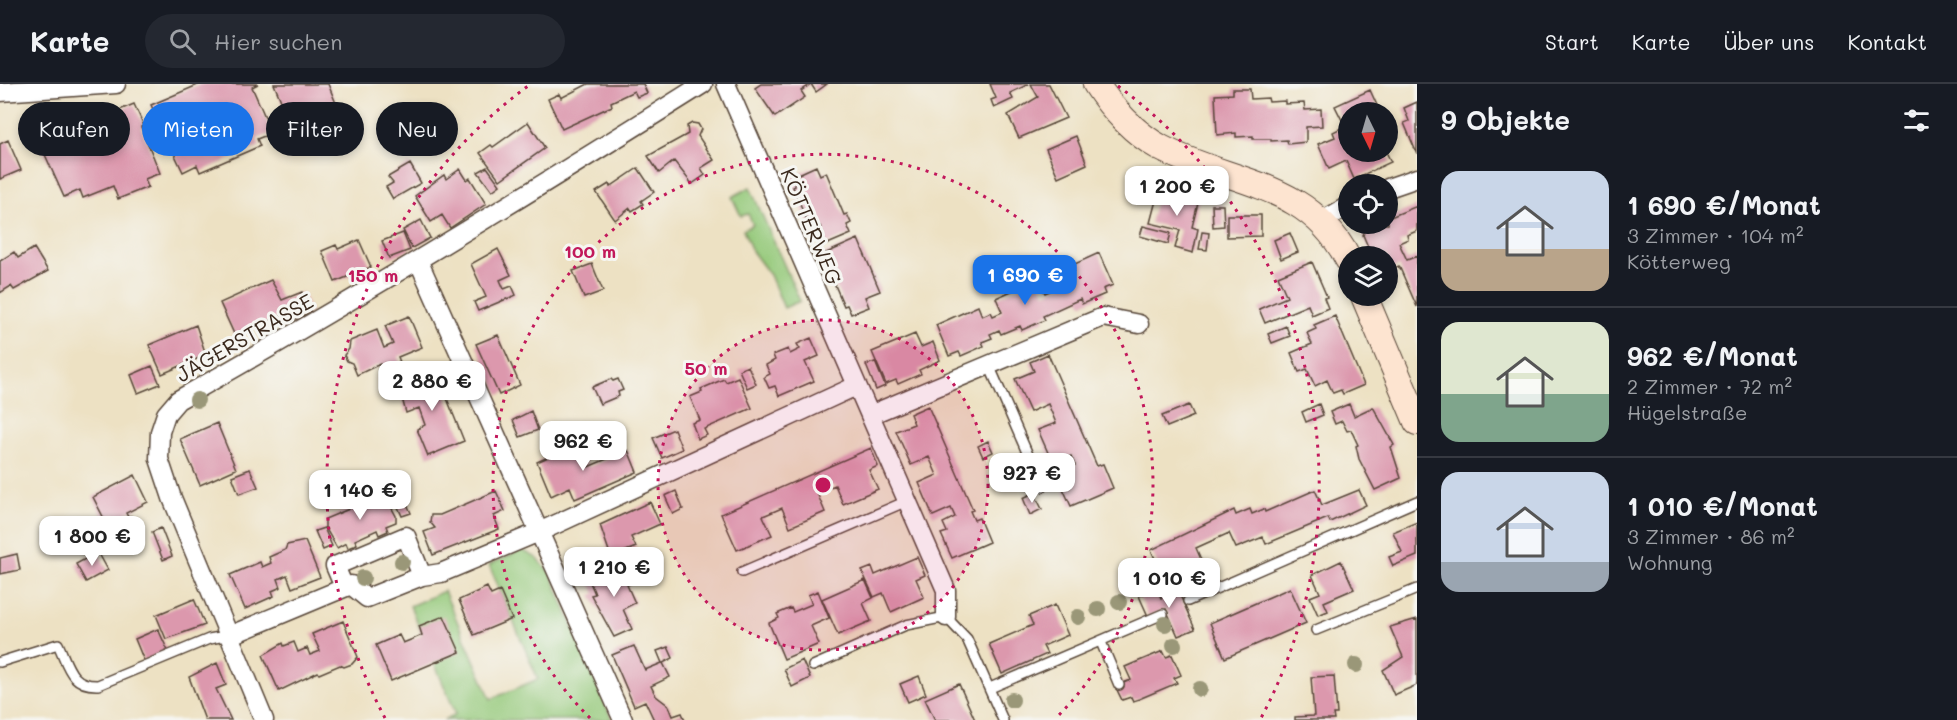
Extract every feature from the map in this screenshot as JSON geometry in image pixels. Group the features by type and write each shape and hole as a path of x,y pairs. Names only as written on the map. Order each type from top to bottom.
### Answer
{"street":[{"path":"0,90 63,90 116,84"},
{"name":"JÄGERSTRASSE","path":"264,720 231,635 172,498 159,459 160,432 166,414 178,400 317,322 521,199 703,84"},
{"name":"KÖTTERWEG","path":"726,84 946,590 945,617"},
{"path":"1096,84 1131,126 1160,147 1274,190 1322,221 1339,246"},
{"path":"1398,185 1417,178"},
{"path":"1322,221 1338,212"},
{"path":"417,260 623,720"},
{"path":"1368,306 1417,422"},
{"path":"870,415 1103,317 1138,324"},
{"path":"231,635 351,585 367,598 422,576 441,573 539,532 856,386"},
{"path":"344,588 335,566 406,536 422,576"}],"lane":[{"path":"989,365 1042,487"},
{"path":"742,572 907,501"},
{"path":"1188,602 1417,501"},
{"path":"1316,630 1417,589"},
{"path":"990,688 1163,614"},
{"path":"813,666 906,625 945,617 967,639 1003,720"},
{"path":"0,662 58,644 74,678 80,683 98,685 209,639 231,635"},
{"path":"1101,642 1119,685"}],"green space":[{"path":"750,187 800,301 784,308 770,275 752,251 743,230 753,225 748,214 741,216 732,197"},
{"path":"522,550 537,558 551,574 612,720 444,720 456,714 410,606 444,591 491,699 538,679 489,565"}],"building":[{"path":"200,84 258,84 252,87 266,119 266,135 257,139 260,146 254,149 254,102 158,102"},
{"path":"274,84 328,84 336,102 282,102"},
{"path":"588,84 643,84 647,93 637,97 634,91 611,102 612,106 562,129 548,99 559,94 561,98"},
{"path":"761,84 811,84 801,91 805,97 775,117 755,88"},
{"path":"811,84 827,84 816,92"},
{"path":"990,84 1029,84 1010,93 1013,99 994,108 991,100 996,98"},
{"path":"1031,84 1049,84 1066,118 1019,138 1008,115 1038,97"},
{"path":"1233,89 1250,89 1251,99 1268,98 1269,102 1285,101 1285,104 1304,103 1305,110 1321,109 1322,126 1306,127 1306,142 1288,144 1287,140 1253,139 1253,136 1236,137 1236,133 1217,135 1215,95 1233,94"},
{"path":"1370,90 1375,102 1344,102"},
{"path":"1417,102 1417,154 1404,123 1409,121 1404,108"},
{"path":"134,104 142,122 142,156 153,156 160,173 145,179 148,187 118,199 113,186 83,198 80,190 64,197 46,156 130,156 130,106"},
{"path":"528,122 545,148 500,180 480,153 491,145 493,147"},
{"path":"692,123 698,124 701,129 698,136 714,160 701,168 705,175 692,184 674,161 659,173 648,156 688,134 687,126"},
{"path":"1338,130 1338,162 1344,162 1329,169 1318,144 1335,137 1333,132"},
{"path":"1076,136 1087,164 1058,177 1046,149"},
{"path":"8,140 21,170 0,179 0,144"},
{"path":"175,156 237,156 200,172 197,165 183,172"},
{"path":"1346,162 1391,162 1365,174 1352,174"},
{"path":"410,164 421,183 393,199 386,187 393,183 388,177"},
{"path":"816,166 820,175 826,172 844,215 847,214 851,223 847,225 851,234 823,246 819,237 824,235 820,226 811,230 793,187 795,186 792,177"},
{"path":"487,167 500,185 492,191 478,172"},
{"path":"638,168 654,192 641,201 643,204 632,211 630,208 615,220 596,192 609,184 610,187"},
{"path":"460,169 467,180 470,178 486,204 450,228 442,215 431,222 415,196 444,175 446,179"},
{"path":"1159,189 1199,199 1192,227 1198,229 1193,253 1175,248 1180,230 1150,223"},
{"path":"1212,205 1223,205 1224,226 1213,227"},
{"path":"1417,206 1417,231 1407,235 1408,239 1399,243 1407,260 1417,256 1417,307 1398,266 1398,246 1368,246 1363,235 1398,234 1398,214"},
{"path":"1227,215 1261,215 1261,236 1227,237"},
{"path":"421,220 430,238 412,248 403,230"},
{"path":"1143,226 1171,233 1168,244 1140,236"},
{"path":"1202,232 1209,233 1207,250 1199,249"},
{"path":"403,233 410,250 389,258 382,241"},
{"path":"1290,233 1298,252 1281,259 1274,240"},
{"path":"858,239 880,291 865,297 869,307 851,314 847,305 844,306 822,255"},
{"path":"359,240 371,267 335,282 322,251 336,245 338,249"},
{"path":"34,248 48,271 14,290 11,286 0,293 0,261 14,252 18,258"},
{"path":"498,249 511,275 500,280 504,289 512,286 516,295 478,311 474,302 486,297 471,264"},
{"path":"1099,253 1113,285 1103,289 1105,294 1082,304 1080,299 1043,316 1045,320 1022,330 1020,326 1001,334 999,330 990,334 992,338 982,342 984,346 961,356 959,352 949,356 936,325 978,306 982,316 991,312 993,316 1002,312 996,298 1038,279 1045,293 1063,285 1057,272"},
{"path":"1312,262 1327,297 1324,298 1328,308 1312,315 1308,305 1265,323 1259,309 1287,297 1278,276"},
{"path":"592,264 603,291 584,298 573,271"},
{"path":"271,280 282,300 302,292 311,312 291,321 288,313 235,336 220,303"},
{"path":"409,316 422,347 398,357 400,362 383,370 380,364 357,375 352,363 347,361 344,355 349,349 350,341 377,330 384,348 393,344 385,326"},
{"path":"1335,316 1364,385 1343,394 1341,390 1333,393 1327,380 1315,386 1307,369 1299,372 1291,353 1312,344 1307,333 1316,329 1314,325"},
{"path":"196,325 206,355 162,374 149,345"},
{"path":"1286,326 1290,336 1272,343 1268,334"},
{"path":"915,334 921,347 933,342 940,360 919,370 921,374 898,384 896,380 886,384 872,352"},
{"path":"498,335 520,385 499,395 476,344"},
{"path":"811,338 819,356 805,362 814,381 779,396 775,386 769,388 764,377 770,374 766,365 775,360 773,355 788,349 790,354 800,349 797,344"},
{"path":"1048,354 1097,466 1103,464 1113,488 1071,506 1060,482 1069,478 1066,469 1075,465 1071,456 1053,464 1038,430 1056,423 1048,404 1030,412 1015,379 1034,371 1030,362"},
{"path":"875,362 885,386 876,390 866,365"},
{"path":"152,366 160,384 138,393 131,375"},
{"path":"748,366 756,384 747,388 739,370"},
{"path":"436,371 464,441 428,456 417,429 425,425 419,408 406,413 399,387 411,382 409,378 415,375 422,373 424,376"},
{"path":"738,377 752,408 704,429 707,435 698,439 692,423 700,420 690,397 702,392 701,389 724,379 726,382"},
{"path":"611,379 613,381 618,379 623,390 618,392 619,396 600,404 592,387"},
{"path":"1319,404 1323,415 1306,422 1302,412"},
{"path":"1349,404 1354,416 1373,407 1394,445 1391,447 1401,478 1375,490 1359,459 1356,446 1358,445 1351,430 1347,431 1342,421 1335,424 1330,412"},
{"path":"1189,405 1194,416 1167,427 1162,416"},
{"path":"928,406 973,510 970,511 974,520 979,518 989,542 952,558 941,534 947,532 943,523 955,517 951,508 933,516 919,483 937,475 929,457 911,465 896,431 914,424 910,414"},
{"path":"531,411 538,430 520,437 513,420"},
{"path":"217,423 236,469 200,485 180,439"},
{"path":"674,429 682,449 662,458 653,438"},
{"path":"988,441 993,452 983,457 978,446"},
{"path":"578,444 588,467 628,450 637,472 575,499 570,487 551,496 537,462"},
{"path":"871,448 878,466 869,470 878,489 843,504 835,485 817,493 825,512 790,527 782,508 763,516 772,535 737,550 721,514"},
{"path":"250,469 258,487 239,494 232,476"},
{"path":"135,475 148,502 126,513 128,517 131,516 138,531 116,542 93,497"},
{"path":"1315,490 1322,505 1359,490 1366,505 1330,522 1328,518 1266,544 1263,537 1236,548 1229,533 1196,548 1203,564 1165,580 1151,550 1234,510 1236,515 1250,509 1252,514 1264,509 1265,512"},
{"path":"496,491 505,511 494,516 499,529 433,555 424,532 435,528 430,522 431,515 440,515"},
{"path":"676,491 683,509 673,514 665,496"},
{"path":"1034,493 1042,509 1030,515 1023,498"},
{"path":"384,494 396,516 396,522 386,526 388,531 379,535 377,530 355,540 357,544 353,546 348,548 346,543 337,548 325,527 325,519 349,509 346,500 356,496 360,504"},
{"path":"403,495 411,513 402,516 394,498"},
{"path":"650,502 660,524 631,537 636,547 611,557 600,525"},
{"path":"1417,522 1417,556 1393,566 1389,557 1402,552 1393,532"},
{"path":"161,528 172,556 163,560 152,532"},
{"path":"324,528 332,546 323,550 315,531"},
{"path":"305,541 320,577 292,588 287,575 278,579 281,587 272,591 274,596 245,609 230,575 260,562 262,567 271,563 269,557 285,550 287,545"},
{"path":"98,552 108,570 86,582 76,564"},
{"path":"17,554 20,570 0,574 0,558"},
{"path":"917,557 925,575 916,579 924,597 891,612 883,593 874,597 862,571 872,567 875,575"},
{"path":"1341,561 1354,589 1324,602 1328,611 1318,615 1310,597 1320,593 1312,575"},
{"path":"627,563 636,581 627,585 635,603 623,609 632,629 614,637 591,595 595,594 589,580"},
{"path":"865,580 873,598 863,603 871,621 838,635 822,599"},
{"path":"487,587 491,595 500,591 512,619 474,635 459,600"},
{"path":"1157,588 1161,598 1178,591 1195,629 1178,636 1166,609 1148,616 1139,596"},
{"path":"1290,588 1306,623 1225,658 1210,623"},
{"path":"818,591 829,618 811,626 819,644 784,659 769,623 779,618 777,614 791,608 793,612 812,604 808,595"},
{"path":"194,599 205,625 166,639 156,615"},
{"path":"1055,605 1068,635 1043,646 1047,654 1002,674 989,644 1033,625 1029,616"},
{"path":"444,616 460,652 391,681 376,645 399,635 403,643 413,639 422,635 419,626"},
{"path":"1417,619 1417,685 1394,695 1383,670 1403,657 1390,627"},
{"path":"343,621 358,657 352,664 344,667 340,665 319,674 318,672 279,691 263,655 283,643 284,646 294,642 298,652 307,648 310,655 320,651 312,634"},
{"path":"158,629 168,651 144,661 135,639"},
{"path":"634,646 645,670 662,663 657,651 668,647 673,658 663,663 670,677 651,686 656,696 669,706 673,716 682,713 685,720 654,720 645,701 634,706 612,655"},
{"path":"1163,651 1166,657 1172,655 1181,675 1174,678 1177,683 1133,701 1131,697 1122,700 1115,686 1131,680 1125,667"},
{"path":"802,660 810,678 792,687 784,669"},
{"path":"217,663 226,685 216,689 231,720 205,720 189,677"},
{"path":"919,676 926,694 908,702 900,684"},
{"path":"1334,676 1337,714 1333,714 1334,720 1295,720 1295,717 1314,716 1311,677"},
{"path":"959,684 975,720 935,720 925,699"}]}
